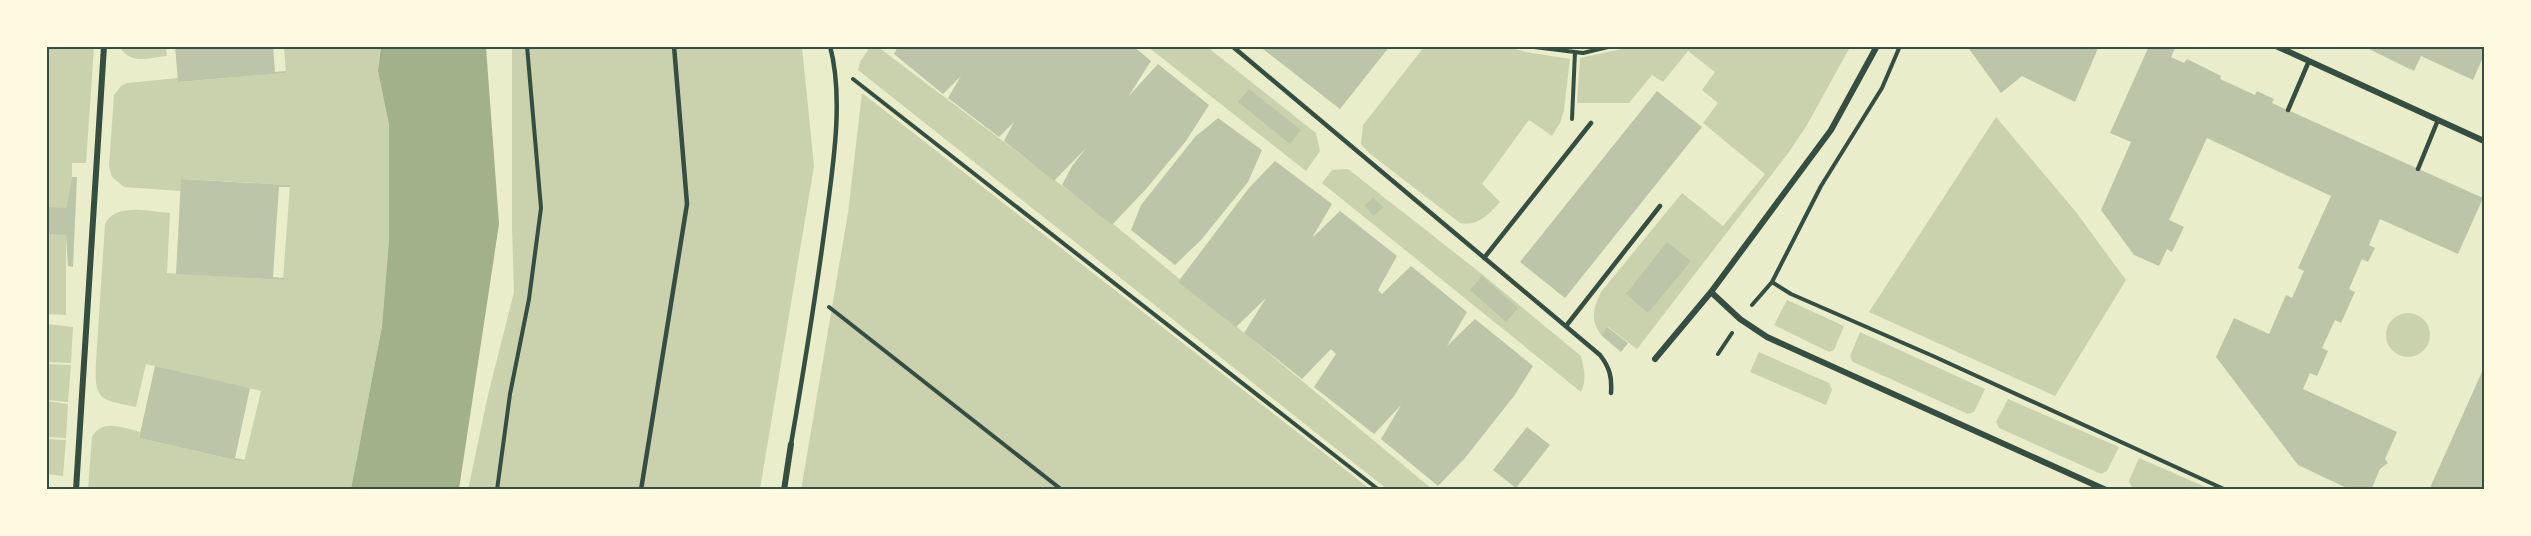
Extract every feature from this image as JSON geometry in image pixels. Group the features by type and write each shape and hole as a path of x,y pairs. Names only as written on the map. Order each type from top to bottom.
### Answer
{"street":[{"path":"76,489 104,46"},
{"path":"1655,359 1710,292 1831,130 1877,46"},
{"path":"2276,46 2484,141"},
{"path":"1710,292 1740,319 1767,337 2106,489"},
{"path":"784,489 791,444"}],"lane":[{"path":"641,489 687,204 674,46"},
{"path":"791,444 815,304 835,153 836,67 830,46"},
{"path":"1236,48 1600,355 1612,376 1611,393"},
{"path":"2288,110 2309,61"},
{"path":"2418,169 2438,120"},
{"path":"1484,258 1591,123"},
{"path":"1566,326 1660,206"}],"path":[{"path":"497,489 510,394 529,299 541,208 527,46"},
{"path":"1526,46 1575,52 1612,46"},
{"path":"1719,354 1740,319 1772,282 1821,186 1882,88 1900,46"},
{"path":"1571,147 1575,52"},
{"path":"836,67 876,95 1379,489"},
{"path":"1772,282 1791,294 2226,489"},
{"path":"833,308 1062,489"}],"shaded area":[{"path":"46,47 94,47 86,163 72,163 72,177 66,208 66,315 47,314"},
{"path":"120,47 166,47 167,56 140,59 124,53"},
{"path":"284,47 381,47 378,71 389,125 389,239 382,326 351,489 88,490 92,437 96,431 107,426 140,432 139,438 244,462 261,391 146,364 136,407 107,400 98,392 96,362 105,224 110,217 125,211 144,210 170,213 167,273 283,280 290,185 182,179 181,191 124,187 112,177 109,166 114,95 121,86 127,83 178,78 179,82 286,73"},
{"path":"381,47 486,47 499,224 459,489 351,489 382,326 389,239 389,125 378,71"},
{"path":"512,47 802,47 814,166 760,489 468,490 488,395 514,292"},
{"path":"870,47 878,47 1117,227 1432,489 1387,489 858,70 860,62"},
{"path":"1148,47 1207,47 1316,133 1320,151 1306,171"},
{"path":"1424,47 1508,47 1570,59 1564,110 1560,123 1552,136 1529,120 1482,184 1500,202 1483,218 1472,223 1460,223 1369,153 1361,144 1363,125"},
{"path":"1631,47 1850,47 1807,125 1789,152 1637,349 1608,327 1601,335 1595,324 1594,314 1601,292 1682,193 1723,226 1765,174 1703,123 1718,103 1702,90 1715,72 1688,51 1663,82 1652,75 1629,103 1577,103 1580,58"},
{"path":"862,93 1370,489 801,490 848,213"},
{"path":"1996,117 2076,212 2126,280 2055,396 1869,312"},
{"path":"1348,169 1483,275 1581,356 1584,378 1581,392 1322,183 1332,170"},
{"path":"1787,300 1844,326 1834,350 1829,352 1774,325"},
{"path":"2408,313 2417,314 2424,319 2429,326 2429,344 2424,351 2417,356 2408,357 2399,356 2392,351 2387,344 2386,335 2387,326 2392,319 2399,314"},
{"path":"48,324 73,327 71,363 47,362"},
{"path":"1860,332 1985,389 1974,412 1968,414 1853,362 1850,356"},
{"path":"1759,352 1829,383 1832,390 1826,405 1750,372"},
{"path":"46,364 71,365 68,402 47,400"},
{"path":"2008,399 2119,447 2107,471 2101,474 1999,428 1996,422"},
{"path":"47,401 68,404 66,438 47,437"},
{"path":"46,439 66,440 63,476 47,474"},
{"path":"2139,458 2210,489 2138,489 2131,486 2129,481"}],"building":[{"path":"175,46 273,46 275,72 286,71 286,73 178,82"},
{"path":"898,46 1133,46 1151,61 1128,97 1158,64 1209,105 1186,141 1112,225 1062,185 1072,166 1087,147 1054,181 1004,141 1014,122 999,137 948,98 961,76 943,94 894,54"},
{"path":"1265,46 1390,46 1340,109 1263,49"},
{"path":"1967,46 2099,46 2075,102 2022,76 2001,93"},
{"path":"2149,46 2176,46 2171,57 2184,63 2187,59 2221,76 2220,79 2255,95 2257,91 2274,99 2272,103 2483,198 2458,254 2380,219 2369,245 2375,248 2368,262 2362,259 2349,289 2355,292 2341,323 2335,320 2322,348 2328,351 2317,376 2310,373 2303,389 2397,432 2385,459 2388,463 2380,469 2371,490 2351,490 2298,465 2216,357 2234,318 2269,334 2286,295 2292,298 2304,271 2298,268 2331,196 2207,138 2169,220 2184,227 2172,252 2167,249 2159,266 2134,255 2101,210 2131,142 2110,133"},
{"path":"2363,46 2484,46 2484,55 2473,80 2421,56 2414,71"},
{"path":"1249,89 1301,130 1290,144 1238,102"},
{"path":"1657,91 1702,127 1565,298 1520,262"},
{"path":"1218,118 1262,150 1248,182 1201,240 1175,265 1131,230 1141,205 1195,137"},
{"path":"1275,161 1332,204 1312,238 1340,211 1397,256 1378,290 1382,294 1411,266 1467,312 1447,346 1475,319 1533,366 1514,396 1465,458 1438,486 1381,439 1401,405 1374,434 1314,387 1336,354 1331,349 1302,379 1244,333 1266,298 1236,327 1178,282 1249,188"},
{"path":"72,177 77,177 73,267 68,266 66,235 46,234 46,207 66,208"},
{"path":"181,179 290,185 290,187 279,187 273,277 284,278 284,280 176,274"},
{"path":"1373,197 1383,207 1374,216 1364,206"},
{"path":"1667,242 1691,261 1648,313 1626,294"},
{"path":"1482,276 1518,308 1506,322 1470,290"},
{"path":"1607,327 1628,343 1621,352 1601,335"},
{"path":"155,366 250,388 235,458 245,460 244,462 139,438"},
{"path":"2484,366 2484,490 2429,490 2481,374"},
{"path":"1527,427 1550,445 1516,488 1493,470"}]}
